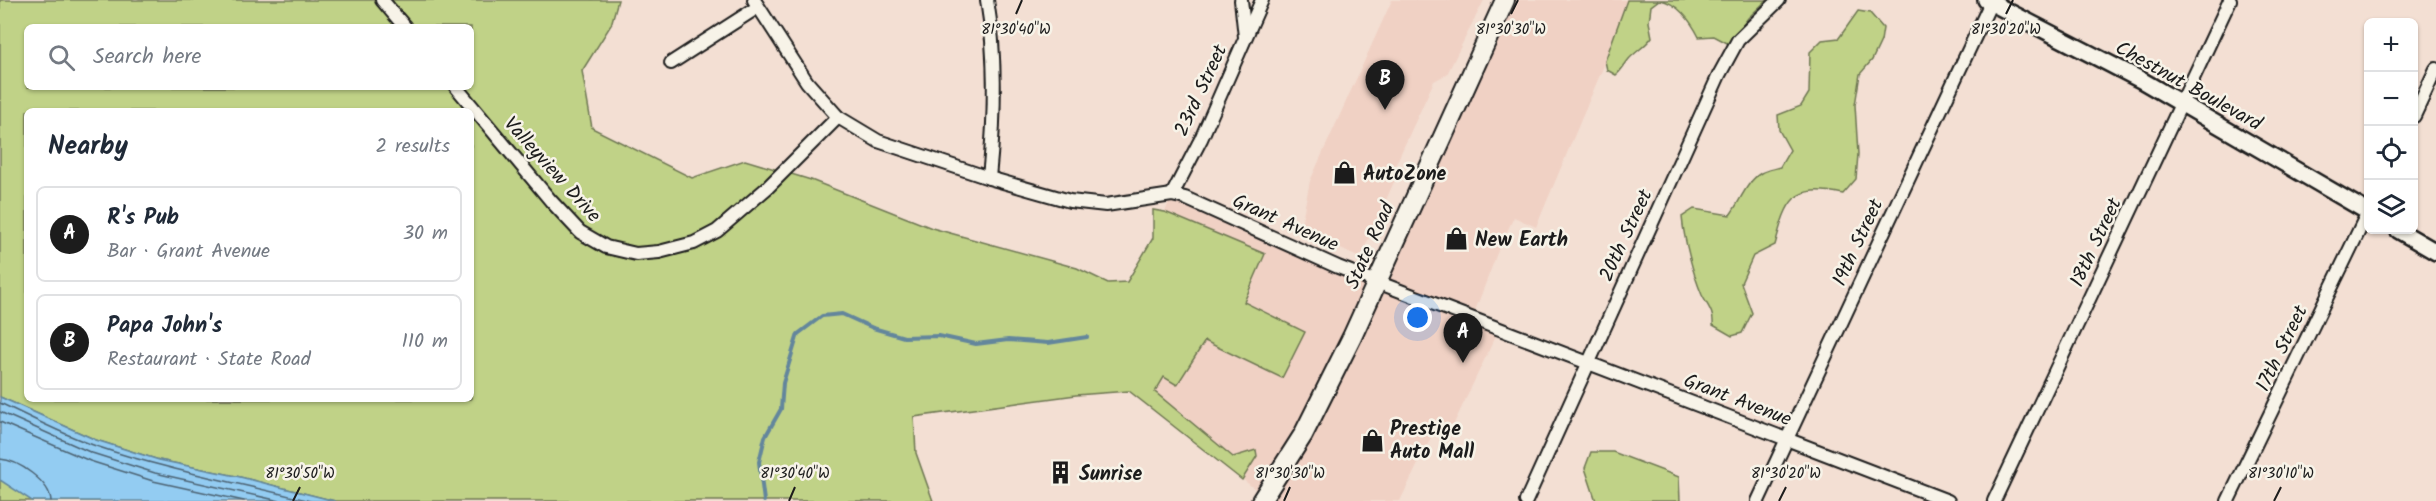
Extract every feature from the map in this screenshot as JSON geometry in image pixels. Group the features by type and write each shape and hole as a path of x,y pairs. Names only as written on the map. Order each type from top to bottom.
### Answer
{"main road":[{"name":"State Road","path":"1261,501 1303,435 1377,282 1505,0"}],"street":[{"path":"382,0 402,24"},
{"path":"987,0 994,77 989,178"},
{"path":"1241,0 1245,39"},
{"name":"23rd Street","path":"1172,195 1199,142 1262,0"},
{"name":"20th Street","path":"1526,501 1732,48 1744,32 1779,0"},
{"name":"18th Street","path":"1994,501 2230,0"},
{"name":"Chestnut Boulevard","path":"1989,1 2182,103 2364,210"},
{"name":"19th Street","path":"1758,501 1989,1"},
{"path":"671,63 756,3"},
{"name":"Grant Avenue","path":"756,3 807,82 838,117 878,141 1051,197 1091,204 1123,203 1172,195 1185,198 1338,267 1948,501"},
{"path":"2418,107 2436,69"},
{"name":"Valleyview Drive","path":"458,90 474,108"},
{"name":"Valleyview Drive","path":"474,109 580,232 606,247 636,254 659,252 694,243 717,231 767,188 838,117"},
{"name":"17th Street","path":"2228,501 2364,220"},
{"path":"2405,234 2436,252"}],"shaded area":[{"path":"1392,0 1484,0 1447,74 1434,81 1395,166 1394,182 1360,258 1300,230 1310,181"},
{"path":"1505,0 1636,0 1602,70 1536,227 1514,217 1499,248 1472,319 1499,329 1450,432 1437,425 1400,501 1261,501 1264,496 1129,391 1176,218 1165,212 1172,195 1377,282"}],"green space":[{"path":"0,0 618,0 611,25 582,71 592,128 692,178 745,160 811,180 932,228 1077,268 1108,283 1127,282 1153,238 1153,210 1165,212 1265,254 1244,302 1305,332 1282,378 1205,341 1177,385 1164,377 1155,392 1233,457 1256,450 1257,456 1242,480 1129,391 1076,395 914,417 916,453 933,501 335,501 236,476 159,460 96,440 0,397"},
{"path":"1627,0 1659,0 1651,6 1649,22 1652,37 1616,75 1607,70 1605,61"},
{"path":"1659,0 1767,0 1748,18 1729,44 1714,36 1699,37 1683,13 1672,4"},
{"path":"1858,11 1870,13 1883,28 1881,41 1872,60 1860,74 1855,105 1858,154 1856,179 1843,194 1813,191 1802,193 1794,198 1788,206 1775,245 1753,256 1741,283 1752,313 1742,333 1732,336 1713,325 1712,313 1702,295 1692,267 1682,217 1694,209 1730,215 1756,177 1763,172 1780,167 1790,150 1779,130 1778,115 1801,106 1809,93 1810,52 1822,40 1839,38"},
{"path":"1591,452 1613,452 1679,477 1680,501 1596,501 1585,468"},
{"path":"0,455 99,501 0,501"}],"water":[{"path":"0,397 96,440 159,460 236,476 335,501 32,501 0,480"}],"waterway":[{"path":"764,501 759,462 765,437 781,409 783,383 798,334 822,316 842,314 873,328 904,337 939,336 976,344 1008,340 1048,343 1087,337"}],"place":[{"name":"Papa John's","path":"1385,110"},
{"name":"AutoZone","path":"1345,173"},
{"name":"New Earth","path":"1457,239"},
{"name":"R's Pub","path":"1463,363"},
{"name":"Prestige Auto Mall","path":"1372,440"},
{"name":"Sunrise","path":"1061,473"}]}
